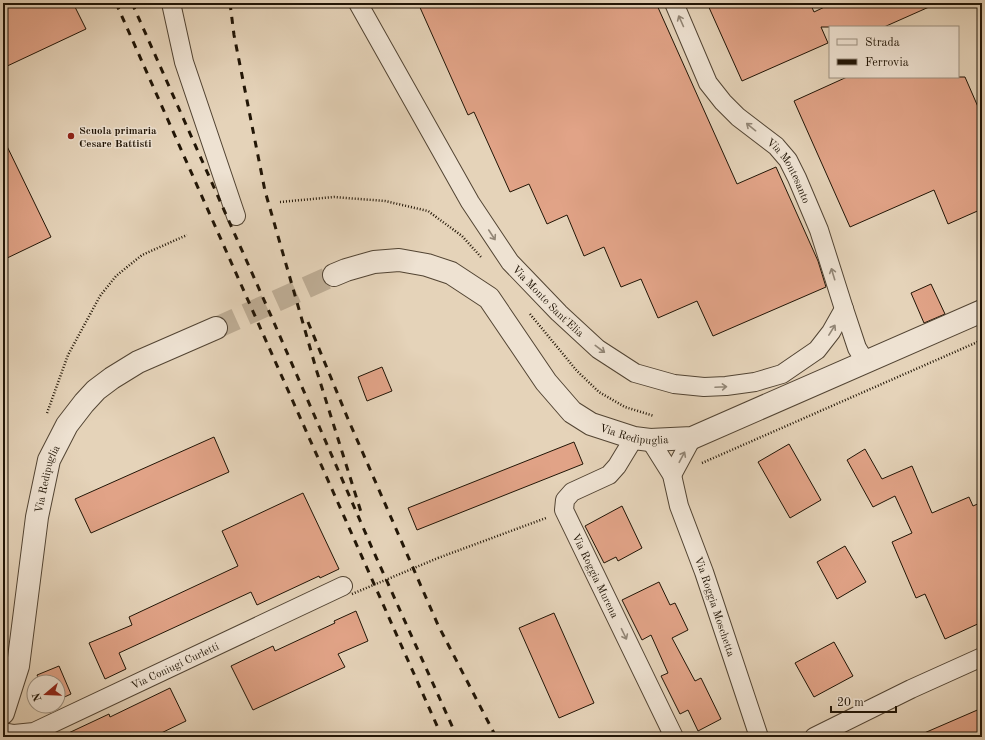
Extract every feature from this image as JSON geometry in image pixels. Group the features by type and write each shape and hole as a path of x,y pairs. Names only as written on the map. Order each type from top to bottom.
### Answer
{"street":[{"path":"172,3 184,62 236,216"},
{"name":"Via Monte Sant'Elia","path":"358,3 470,202 510,262 559,313 598,349 635,373 674,384 704,387 755,382 782,374 817,350 831,332 844,309"},
{"name":"Via Montesanto","path":"674,3 708,83 722,102 738,117 776,146 788,160 819,230 857,348 866,363"},
{"name":"Via Redipuglia","path":"334,275 374,262 400,260 427,265 451,273 489,298 546,382 572,412 591,424 642,439 692,438 982,312"},
{"name":"Via Redipuglia","path":"3,713 18,666 37,517 49,460 67,425 96,390 112,378 138,362 216,328"},
{"path":"672,476 692,438"},
{"path":"564,510 565,500 572,492 609,475 642,439"},
{"name":"Via Roggia Moschetta","path":"642,439 672,476 679,506 704,572 759,737"},
{"name":"Via Roggia Murena","path":"564,510 674,737"},
{"name":"Via Coniugi Curletti","path":"3,732 14,734 34,732 348,590"},
{"path":"814,737 911,689 982,657"}],"path":[{"path":"672,476 982,340"},
{"path":"348,590 438,558 564,510"}],"building":[{"path":"3,3 73,3 86,29 3,68"},
{"path":"418,3 656,3 737,184 776,167 818,261 826,287 713,336 697,301 658,318 641,279 621,287 604,247 584,256 567,215 547,224 529,184 510,192 474,112 468,115"},
{"path":"707,3 810,3 814,12 833,3 938,3 886,26 821,27 828,43 742,81"},
{"path":"965,77 982,116 982,209 948,224 934,190 850,227 794,101 845,78"},
{"path":"3,138 51,237 3,260"},
{"path":"931,284 945,314 924,323 911,293"},
{"path":"382,367 392,391 367,401 358,377"},
{"path":"214,437 229,472 91,533 75,499"},
{"path":"574,442 583,464 417,530 408,508"},
{"path":"789,444 821,500 790,518 758,462"},
{"path":"865,449 882,479 912,466 932,513 969,497 973,506 982,502 982,622 945,639 925,594 916,598 892,542 912,533 895,496 873,507 847,460"},
{"path":"303,493 339,569 320,578 319,576 257,605 251,592 119,653 126,669 105,679 89,643 132,625 129,617 238,566 222,531"},
{"path":"622,506 642,548 618,561 616,557 604,563 585,526"},
{"path":"845,546 866,582 837,599 817,562"},
{"path":"659,582 670,605 675,603 688,630 672,638 695,681 701,678 721,719 698,731 688,710 680,714 661,676 668,673 651,635 642,640 622,600"},
{"path":"356,611 368,641 338,654 345,667 253,710 231,666 273,646 275,651 335,623 334,621"},
{"path":"554,613 594,703 559,718 519,628"},
{"path":"834,642 853,676 814,697 795,663"},
{"path":"59,666 62,674 39,674"},
{"path":"66,682 71,694 66,696"},
{"path":"170,688 186,721 153,737 60,737 109,714 110,717"},
{"path":"982,708 982,737 915,737"}],"tunnel":[{"path":"216,328 334,275"}],"railway":[{"path":"116,3 442,737"},
{"path":"132,3 372,548 457,737"},
{"path":"230,3 234,35 265,191 317,372 361,512"},
{"path":"308,322 348,419 438,625 496,737"}],"place":[{"name":"Scuola primaria Cesare Battisti","path":"71,136"}]}
